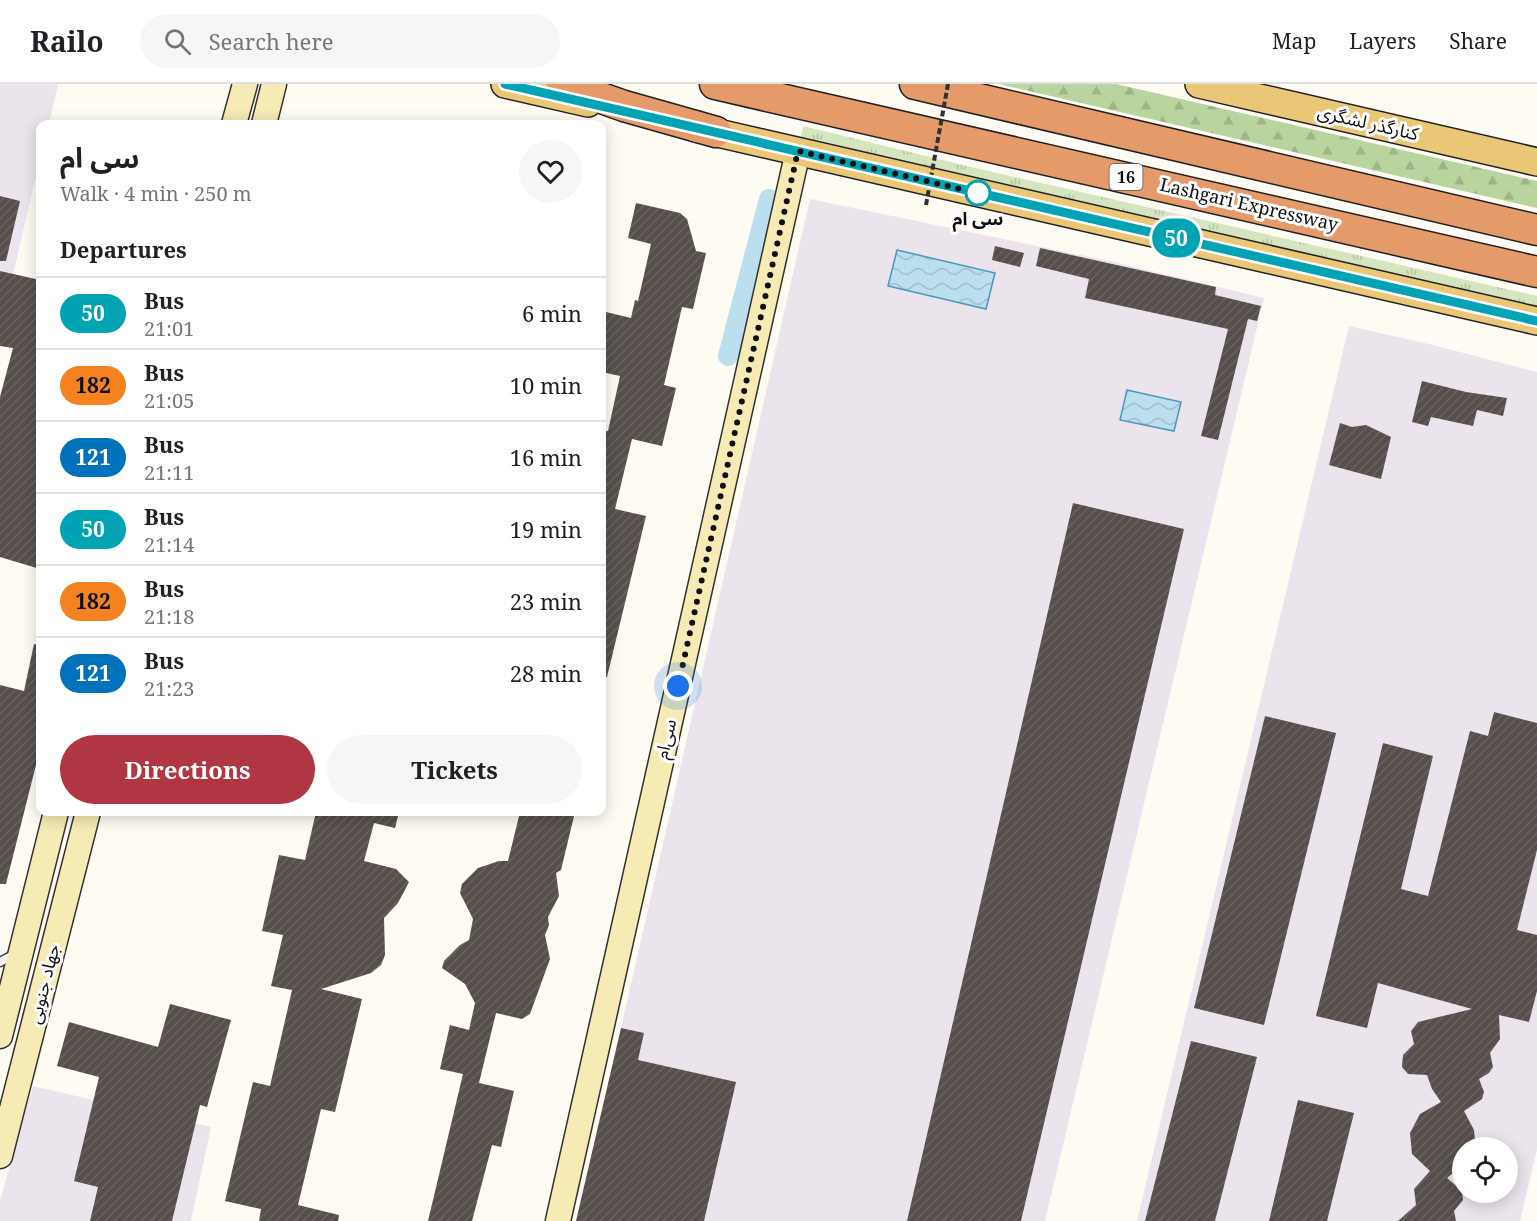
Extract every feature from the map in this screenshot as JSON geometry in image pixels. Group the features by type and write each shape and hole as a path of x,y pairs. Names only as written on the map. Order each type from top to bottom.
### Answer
{"highway":[{"path":"562,84 624,106 716,132"},
{"name":"Lashgari Expressway","path":"715,84 1537,272"},
{"name":"16","path":"915,84 1537,230"}],"main road":[{"path":"505,84 1537,321"},
{"name":"کنارگذر لشگری","path":"1199,84 1537,162"}],"street":[{"path":"235,120 244,84"},
{"path":"265,120 274,84"},
{"name":"سی‌ام","path":"558,1221 798,151"},
{"name":"جهاد جنوبی","path":"0,1036 10,957 55,816"},
{"name":"جهاد جنوبی","path":"0,1156 87,816"}],"path":[{"path":"926,205 948,84"}],"shaded area":[{"path":"0,84 58,84 50,120 36,120 36,176 0,330"},
{"path":"810,199 1114,262 1264,298 1045,1221 577,1221"},
{"path":"1349,326 1537,372 1537,1149 1520,1221 1137,1221"},
{"path":"33,1086 211,1127 191,1221 0,1221 0,1200"}],"green space":[{"path":"999,84 1116,84 1537,181 1537,208"},
{"path":"803,126 971,167 1537,296 1537,314 799,145"}],"water":[{"path":"897,250 995,273 986,309 888,286"},
{"path":"1127,390 1181,402 1174,431 1120,420"}],"building":[{"path":"0,196 20,201 6,261 0,261"},
{"path":"636,203 680,213 687,219 696,251 706,253 693,309 682,307 664,385 676,388 662,446 632,439 615,509 646,516 606,677 606,431 608,431 620,376 606,373 606,312 631,318 635,300 638,301 651,244 628,238"},
{"path":"995,246 1024,253 1020,267 992,260"},
{"path":"1040,248 1216,287 1215,295 1261,306 1257,321 1248,319 1218,440 1201,436 1228,329 1085,298 1089,279 1036,266"},
{"path":"0,271 36,279 36,568 0,557 0,397 13,348 0,346"},
{"path":"1422,381 1466,392 1507,398 1503,416 1477,410 1473,426 1431,417 1428,426 1412,422"},
{"path":"1340,423 1352,427 1366,425 1391,437 1381,479 1329,465"},
{"path":"1073,503 1184,529 1021,1221 907,1221"},
{"path":"34,644 36,644 36,765 6,884 0,884 0,685 24,691"},
{"path":"1494,712 1537,723 1537,850 1517,930 1537,935 1537,991 1529,1022 1499,1015 1500,1039 1490,1053 1493,1067 1489,1073 1479,1079 1484,1092 1482,1099 1464,1111 1474,1130 1475,1137 1452,1137 1452,1174 1447,1178 1452,1182 1452,1203 1461,1203 1454,1211 1456,1221 1398,1221 1416,1205 1414,1189 1430,1171 1412,1154 1410,1133 1420,1114 1441,1102 1432,1089 1427,1075 1408,1074 1402,1067 1403,1055 1414,1044 1411,1031 1418,1022 1472,1009 1378,983 1367,1028 1316,1016 1383,743 1433,756 1401,889 1428,896 1470,731 1488,736"},
{"path":"1265,716 1336,733 1264,1025 1194,1008"},
{"path":"315,816 398,816 395,828 374,823 364,861 396,869 409,882 398,903 384,918 385,955 381,965 371,973 321,989 362,999 335,1112 321,1109 298,1205 339,1215 338,1221 259,1221 261,1209 225,1201 253,1082 270,1086 292,990 271,986 283,935 262,931 279,855 305,860"},
{"path":"519,816 574,816 561,870 556,873 559,896 548,917 549,925 545,935 550,959 530,1014 522,1019 496,1013 479,1083 514,1091 501,1147 492,1145 472,1221 428,1221 463,1074 440,1069 450,1025 469,1030 475,1003 465,984 442,968 444,961 460,945 469,940 473,919 460,893 462,884 478,868 499,861 508,861"},
{"path":"170,1004 231,1020 207,1107 200,1105 172,1221 90,1221 98,1187 74,1181 99,1077 57,1066 69,1022 158,1047"},
{"path":"621,1028 644,1033 638,1060 736,1082 704,1221 576,1221"},
{"path":"1191,1041 1257,1057 1215,1221 1145,1221"},
{"path":"1298,1100 1354,1113 1327,1221 1269,1221"}],"waterway":[{"path":"728,356 769,199"}],"bus line":[{"name":"50","path":"505,84 1537,321"}],"place":[{"name":"سی ام","path":"978,193"}],"route":[{"path":"678,686 798,151 978,193"}]}
